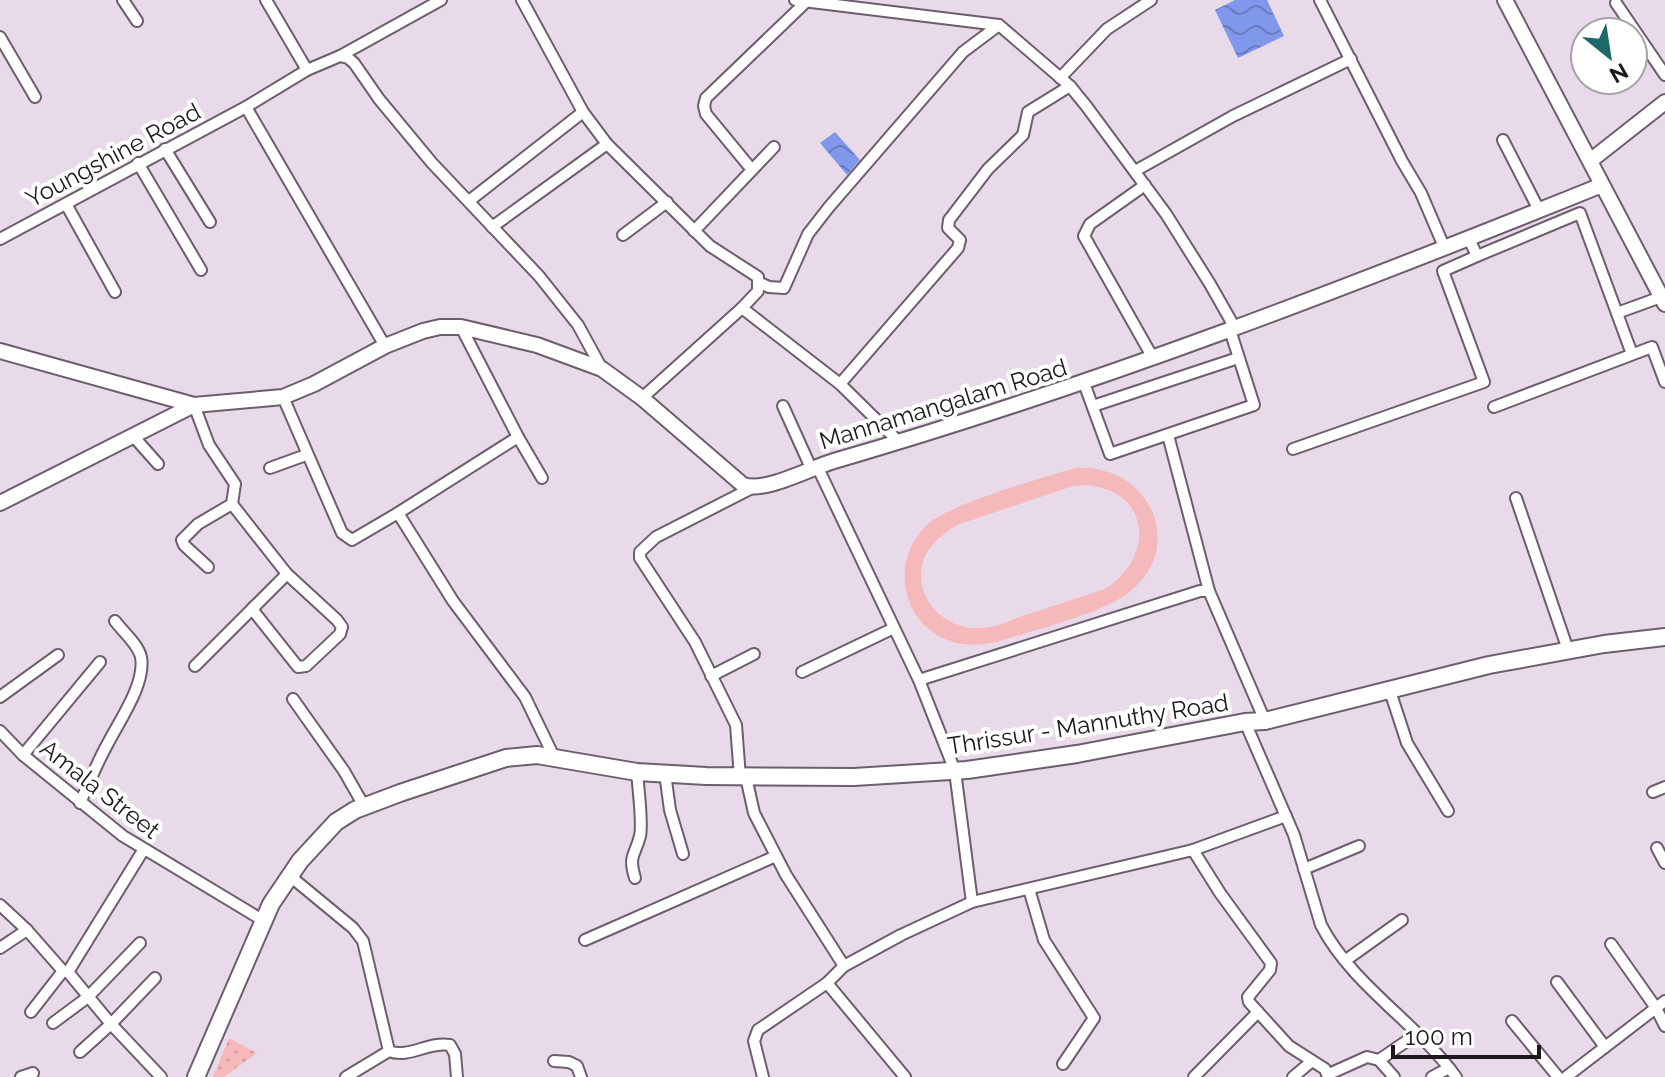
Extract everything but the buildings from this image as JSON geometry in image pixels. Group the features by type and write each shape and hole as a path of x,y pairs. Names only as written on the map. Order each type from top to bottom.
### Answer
{"main road":[{"path":"1505,0 1663,300"},
{"path":"1590,161 1665,102"},
{"name":"Mannamangalam Road","path":"752,488 1084,383 1445,249 1602,185"},
{"path":"0,351 194,405 283,397 385,346 440,327 461,327 537,345 602,369 642,398 743,485 752,488"},
{"path":"0,503 194,405"},
{"name":"Thrissur - Mannuthy Road","path":"196,1077 271,904 300,861 336,822 364,806 506,758 537,755 637,772 743,777 854,777 955,771 1077,754 1245,722 1265,721 1489,665 1568,650 1665,637"}],"street":[{"path":"123,0 137,21"},
{"path":"266,0 307,70"},
{"path":"522,0 583,112 607,144 710,246 758,277 760,283 758,291 742,308 642,398"},
{"path":"1060,78 1107,29 1151,0"},
{"path":"1320,0 1421,193 1445,249"},
{"name":"Youngshine Road","path":"0,239 436,1"},
{"path":"748,165 706,114 706,98 800,1 858,4 999,25 1070,86 1135,171 1194,257 1232,329 1254,405 1110,454 1084,383"},
{"path":"1616,3 1665,75"},
{"path":"760,283 784,288 808,234 829,207 956,60 999,25"},
{"path":"0,37 35,97"},
{"path":"340,56 354,63 388,110 539,276 569,313 602,369"},
{"path":"1135,171 1211,127 1351,59"},
{"path":"840,384 958,248 960,240 950,232 949,220 988,169 1023,135 1028,112 1070,86"},
{"path":"246,107 385,346"},
{"path":"469,201 583,112"},
{"path":"1503,140 1539,210"},
{"path":"492,227 607,144"},
{"path":"694,231 774,147"},
{"path":"165,149 210,222"},
{"path":"138,163 201,270"},
{"path":"1145,185 1090,224 1084,236 1153,358"},
{"path":"623,235 667,202"},
{"path":"66,204 115,292"},
{"path":"1293,449 1484,382 1443,271 1580,213 1632,354"},
{"path":"1469,239 1477,256"},
{"path":"1617,313 1663,300"},
{"path":"742,308 840,384 899,442"},
{"path":"461,327 542,478"},
{"path":"1494,407 1652,347 1665,382"},
{"path":"1093,406 1238,358"},
{"path":"283,397 342,533 352,540 518,437"},
{"path":"194,405 209,445 235,484 232,504 287,574 342,627 340,634 306,666 298,667 252,609 287,574"},
{"path":"783,406 919,680 955,771 972,902"},
{"path":"1168,435 1209,591 1265,721"},
{"path":"134,437 158,464"},
{"path":"270,468 306,455"},
{"path":"752,488 656,537 640,552 640,558 695,642 736,725 743,777 754,813 776,856 844,966"},
{"path":"1516,498 1568,650"},
{"path":"208,567 182,540 198,524 232,504"},
{"path":"398,513 453,601 525,697 555,759"},
{"path":"919,680 1200,591 1209,591"},
{"path":"195,666 258,603"},
{"path":"80,803 105,747 133,696 141,670 141,656 136,646 115,621"},
{"path":"802,672 894,628"},
{"path":"711,676 754,654"},
{"path":"0,697 58,655"},
{"path":"23,755 100,662"},
{"path":"1390,691 1407,743 1448,811"},
{"path":"293,699 344,771 364,806"},
{"path":"1245,722 1286,816 1321,925 1346,960 1452,1072 1432,1077"},
{"name":"Amala Street","path":"0,731 23,755 123,836 264,921"},
{"path":"635,878 630,864 640,835 637,772"},
{"path":"665,773 670,810 683,854"},
{"path":"1653,792 1665,787"},
{"path":"763,1077 754,1041 758,1030 827,983 844,966 901,935 972,902 1193,850 1286,816"},
{"path":"1304,869 1359,846"},
{"path":"1657,848 1665,861"},
{"path":"31,1012 66,971 144,849"},
{"path":"1193,850 1271,963 1270,970 1248,997 1249,1002 1289,1046 1329,1075 1367,1057 1379,1060 1394,1077"},
{"path":"585,940 776,856"},
{"path":"290,876 353,928 363,941 389,1051"},
{"path":"1029,889 1044,940 1094,1018 1063,1064"},
{"path":"0,905 66,971 161,1077"},
{"path":"1346,960 1402,920"},
{"path":"0,948 27,930"},
{"path":"53,1023 88,997 140,943"},
{"path":"1611,944 1660,1004 1665,1026"},
{"path":"80,1052 155,978"},
{"path":"1557,982 1605,1047"},
{"path":"827,983 905,1077"},
{"path":"1566,1077 1660,1004"},
{"path":"1194,1077 1258,1012"},
{"path":"1512,1021 1558,1077"},
{"path":"1379,1060 1417,1034"},
{"path":"346,1077 389,1051 398,1054 440,1043 450,1045 455,1054 457,1077"},
{"path":"554,1061 577,1066 581,1077"},
{"path":"1293,1077 1312,1061"},
{"path":"21,1077 33,1073"}],"shaded area":[{"path":"1077,468 1103,470 1124,480 1141,494 1152,512 1157,533 1156,554 1146,575 1128,593 1101,608 996,642 953,642 935,634 922,622 906,590 905,573 915,539 928,524 955,508","holes":["1088,485 1109,490 1125,500 1139,528 1132,561 1121,576 1105,589 997,626 981,628 970,628 950,621 927,599 921,578 923,561 937,540 957,525 1073,486"]},
{"path":"229,1038 257,1053 224,1077 213,1077"}],"water":[{"path":"1235,0 1267,0 1284,36 1238,58 1215,10"},
{"path":"835,132 860,160 847,175 820,143"}]}
